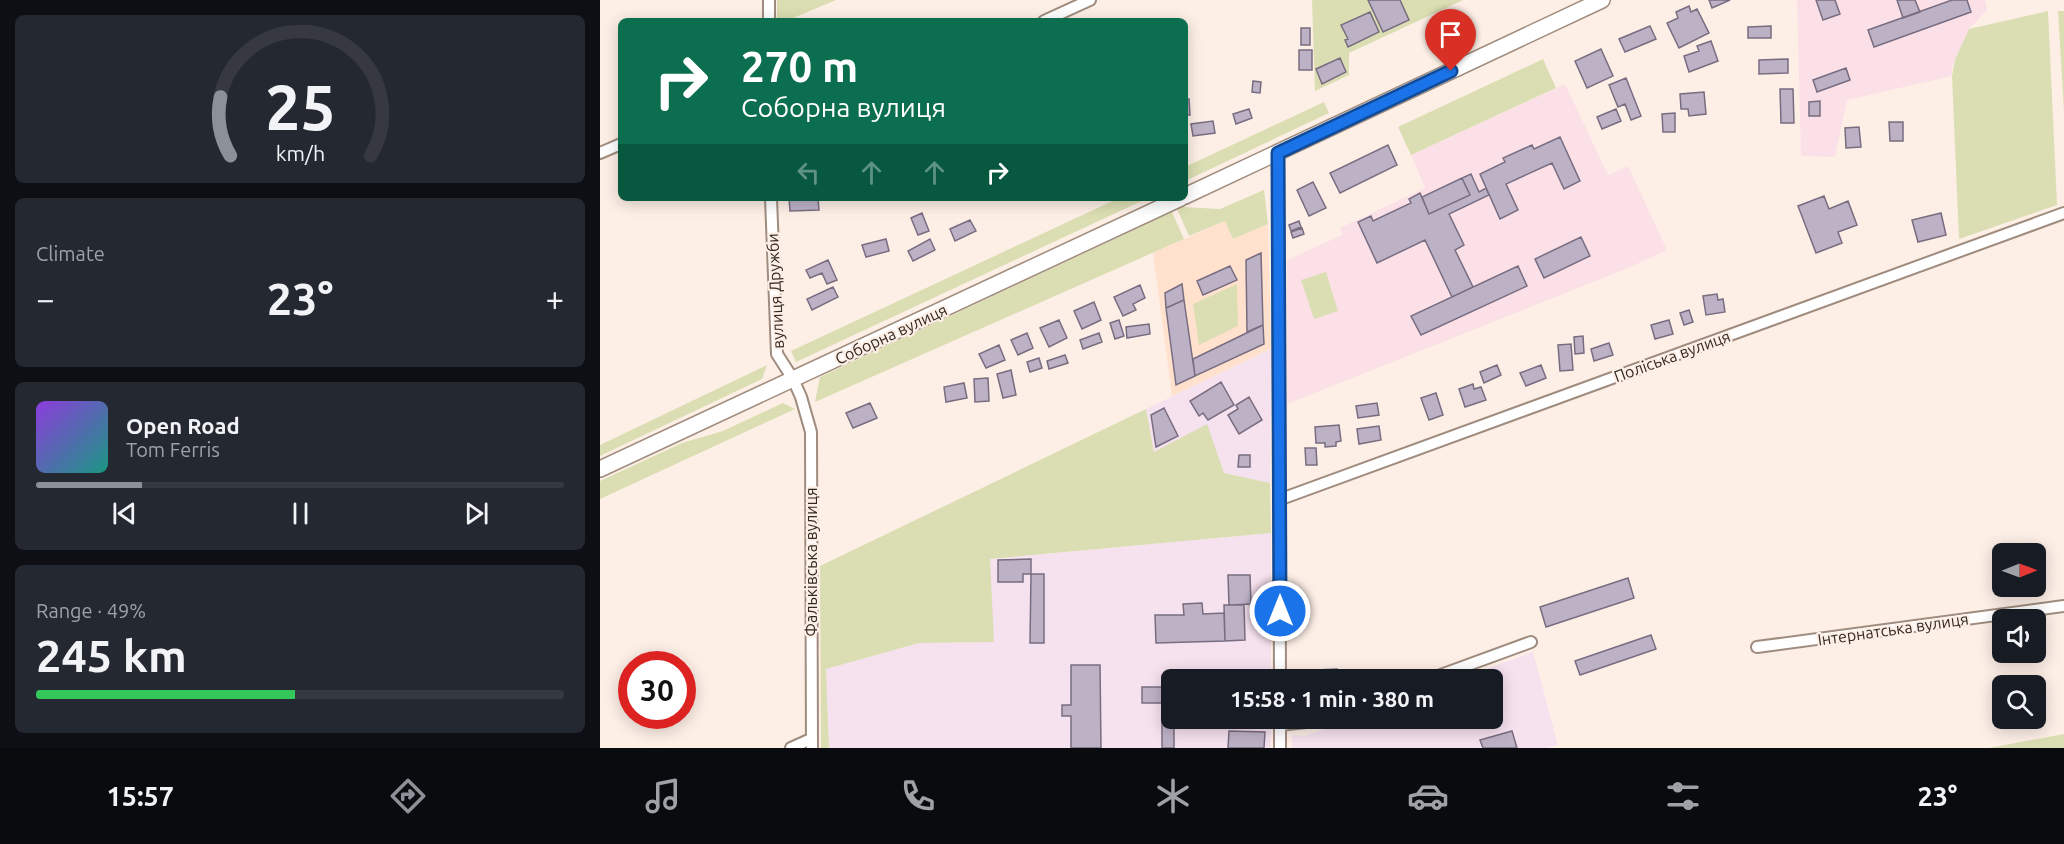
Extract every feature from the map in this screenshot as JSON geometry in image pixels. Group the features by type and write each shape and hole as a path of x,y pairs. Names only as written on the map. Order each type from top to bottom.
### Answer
{"main road":[{"name":"Соборна вулиця","path":"1188,195 1602,0"},
{"name":"Соборна вулиця","path":"600,469 1174,201"}],"street":[{"path":"769,0 769,18"},
{"path":"1051,18 1090,0"},
{"path":"600,153 618,145"},
{"path":"1278,153 1280,669"},
{"name":"вулиця Дружби","path":"771,201 777,354 793,379"},
{"name":"Поліська вулиця","path":"1281,499 2064,213"},
{"name":"Фальківська вулиця","path":"793,379 811,432 812,743"},
{"name":"Інтернатська вулиця","path":"1757,647 2064,606"},
{"path":"1457,669 1531,642"},
{"path":"1280,729 1280,748"},
{"path":"791,748 812,743"}],"shaded area":[{"path":"1797,0 1985,0 1987,10 1969,29 1952,67 1952,76 1847,100 1835,157 1801,156"},
{"path":"1565,84 1608,175 1628,166 1667,250 1628,268 1287,404 1287,260 1342,235 1340,228 1425,188 1411,155"},
{"path":"1225,221 1233,239 1268,224 1271,349 1172,396 1153,253"},
{"path":"1271,349 1270,483 1224,473 1154,452 1146,409"},
{"path":"1271,533 1271,669 1161,669 1161,729 1271,729 1271,748 829,748 825,669 919,643 993,642 990,559"},
{"path":"1533,652 1558,745 1546,748 1292,748 1292,735 1305,736 1324,729 1503,729 1503,669 1486,669"}],"green space":[{"path":"777,0 836,0 793,18 777,18"},
{"path":"1312,0 1463,0 1349,53 1349,75 1315,91"},
{"path":"2048,11 2057,205 1959,239 1952,76 1955,60 1969,29"},
{"path":"2058,11 2064,11 2064,112"},
{"path":"1543,59 1556,88 1411,155 1398,127"},
{"path":"1324,102 1329,113 1188,180 1188,166"},
{"path":"1264,190 1268,224 1233,239 1225,221 1189,236 1177,209 1183,207 1220,209"},
{"path":"1113,201 1142,201 796,362 791,351"},
{"path":"1172,212 1184,239 815,402 820,377"},
{"path":"1326,272 1338,311 1314,319 1301,280"},
{"path":"1237,284 1238,326 1199,345 1193,304"},
{"path":"767,365 762,379 600,456 600,445"},
{"path":"783,403 795,409 600,499 600,481 682,443 723,431"},
{"path":"1146,409 1154,452 1207,424 1224,473 1270,483 1271,533 990,559 994,642 919,643 826,669 829,748 821,748 820,566"},
{"path":"2064,734 2064,748 1989,748"}],"building":[{"path":"1368,0 1400,0 1409,20 1383,32"},
{"path":"1709,0 1730,0 1712,8"},
{"path":"1816,0 1835,0 1840,14 1823,20"},
{"path":"1897,0 1915,0 1920,12 1903,18"},
{"path":"1952,0 1967,0 1971,12 1874,47 1868,30"},
{"path":"1689,6 1691,12 1697,9 1709,33 1679,48 1667,23 1678,18 1676,12"},
{"path":"1370,12 1379,32 1348,47 1345,40 1348,39 1341,25"},
{"path":"1650,26 1656,39 1625,52 1619,39"},
{"path":"1771,26 1771,38 1748,38 1748,27"},
{"path":"1301,28 1310,28 1310,45 1301,45"},
{"path":"1711,41 1718,61 1689,72 1684,56 1699,51 1697,46"},
{"path":"1601,49 1613,76 1587,88 1575,61"},
{"path":"1299,50 1312,50 1312,70 1299,70"},
{"path":"1340,58 1346,72 1322,84 1316,69"},
{"path":"1788,59 1788,73 1759,74 1759,60"},
{"path":"1846,68 1850,80 1817,92 1813,80"},
{"path":"1626,78 1641,116 1631,120 1625,104 1618,107 1609,85"},
{"path":"1253,81 1261,82 1260,93 1252,92"},
{"path":"1780,89 1793,89 1794,123 1781,123"},
{"path":"1704,92 1706,114 1689,116 1688,109 1681,109 1680,94"},
{"path":"1188,99 1189,99 1190,115 1188,115"},
{"path":"1820,101 1820,116 1809,116 1809,102"},
{"path":"1249,109 1252,118 1236,124 1233,114"},
{"path":"1616,109 1621,121 1602,129 1597,117"},
{"path":"1675,113 1675,132 1663,132 1662,114"},
{"path":"1213,121 1215,133 1193,136 1191,124"},
{"path":"1889,122 1903,122 1903,141 1890,141"},
{"path":"1859,127 1861,147 1846,148 1845,128"},
{"path":"1560,137 1580,181 1564,189 1552,163 1506,184 1518,210 1500,219 1480,174 1505,162 1503,158 1532,145 1534,149"},
{"path":"1388,145 1397,165 1340,193 1330,173"},
{"path":"1471,174 1479,192 1486,188 1489,195 1449,214 1464,245 1455,250 1473,287 1452,297 1425,240 1377,263 1358,222 1371,216 1373,221 1411,203 1409,199 1420,193 1429,214 1470,195 1462,178"},
{"path":"1462,178 1470,195 1429,214 1422,197"},
{"path":"1313,182 1326,208 1309,216 1297,190"},
{"path":"1824,196 1829,209 1848,201 1857,225 1838,232 1842,243 1816,253 1798,206"},
{"path":"789,201 818,201 819,210 790,211"},
{"path":"922,213 929,231 918,235 911,218"},
{"path":"1941,213 1946,235 1918,242 1912,220"},
{"path":"970,220 976,231 955,241 950,229"},
{"path":"1299,221 1301,227 1291,231 1289,225"},
{"path":"1302,228 1304,234 1293,238 1291,232"},
{"path":"1581,237 1590,256 1544,278 1535,259"},
{"path":"886,239 889,251 866,257 862,245"},
{"path":"930,239 935,250 913,261 908,251"},
{"path":"1261,253 1263,325 1247,332 1246,260"},
{"path":"828,260 837,280 827,284 822,273 810,278 806,270"},
{"path":"1230,266 1237,280 1203,295 1197,281"},
{"path":"1518,266 1527,286 1421,335 1411,316"},
{"path":"1182,284 1184,300 1166,308 1165,293"},
{"path":"1140,285 1145,298 1133,304 1136,310 1123,316 1114,297"},
{"path":"833,287 838,297 812,310 807,299"},
{"path":"1717,294 1718,300 1723,299 1725,312 1706,315 1703,296"},
{"path":"1184,300 1195,376 1176,385 1166,308"},
{"path":"1094,302 1101,320 1082,329 1074,311"},
{"path":"1689,310 1693,322 1684,325 1680,313"},
{"path":"1059,320 1067,338 1049,347 1040,328"},
{"path":"1119,320 1124,336 1115,339 1110,323"},
{"path":"1669,320 1673,334 1655,339 1651,325"},
{"path":"1149,324 1150,334 1127,338 1126,327"},
{"path":"1263,325 1264,344 1195,376 1193,359"},
{"path":"1027,333 1033,348 1018,355 1011,340"},
{"path":"1099,333 1102,342 1083,349 1080,340"},
{"path":"1583,336 1584,353 1575,354 1574,337"},
{"path":"1609,343 1613,355 1594,361 1591,349"},
{"path":"1571,344 1573,370 1560,371 1558,345"},
{"path":"999,345 1005,360 986,368 979,354"},
{"path":"1065,355 1068,363 1049,369 1047,361"},
{"path":"1039,358 1042,368 1030,372 1027,362"},
{"path":"1497,365 1501,375 1484,383 1480,372"},
{"path":"1541,365 1546,378 1526,386 1520,373"},
{"path":"1011,370 1016,395 1003,398 997,374"},
{"path":"988,378 989,401 975,402 974,379"},
{"path":"1221,382 1234,405 1208,420 1203,413 1199,416 1190,401"},
{"path":"964,383 967,398 946,402 944,387"},
{"path":"1473,384 1474,389 1481,387 1486,400 1465,407 1459,389"},
{"path":"1436,393 1443,415 1429,420 1421,398"},
{"path":"1249,397 1262,420 1239,434 1228,415 1238,409 1236,405"},
{"path":"870,403 877,418 853,428 846,413"},
{"path":"1377,403 1379,415 1358,418 1356,406"},
{"path":"1164,408 1178,436 1156,447 1151,415"},
{"path":"1339,425 1341,441 1336,442 1336,446 1325,447 1325,443 1316,443 1315,427"},
{"path":"1379,426 1381,440 1359,444 1357,429"},
{"path":"1305,448 1316,448 1317,465 1306,465"},
{"path":"1239,455 1250,455 1250,467 1238,467"},
{"path":"1031,559 1031,574 1023,574 1023,582 998,582 998,560"},
{"path":"1031,574 1044,574 1044,643 1030,643"},
{"path":"1228,575 1250,575 1251,604 1229,605"},
{"path":"1628,578 1634,598 1546,627 1540,607"},
{"path":"1202,603 1203,614 1224,613 1225,641 1156,643 1155,615 1184,615 1183,604"},
{"path":"1224,605 1244,605 1245,640 1225,641"},
{"path":"1651,635 1656,649 1580,675 1575,661"},
{"path":"1071,665 1100,665 1101,748 1071,748 1071,716 1062,716 1062,705 1071,705"},
{"path":"1142,687 1161,687 1161,703 1142,703"},
{"path":"1162,729 1174,729 1174,748 1162,748"},
{"path":"1229,731 1265,732 1264,748 1228,748"},
{"path":"1512,731 1517,748 1483,748 1480,740"}],"route":[{"path":"1280,611 1278,153 1451,71"}]}
